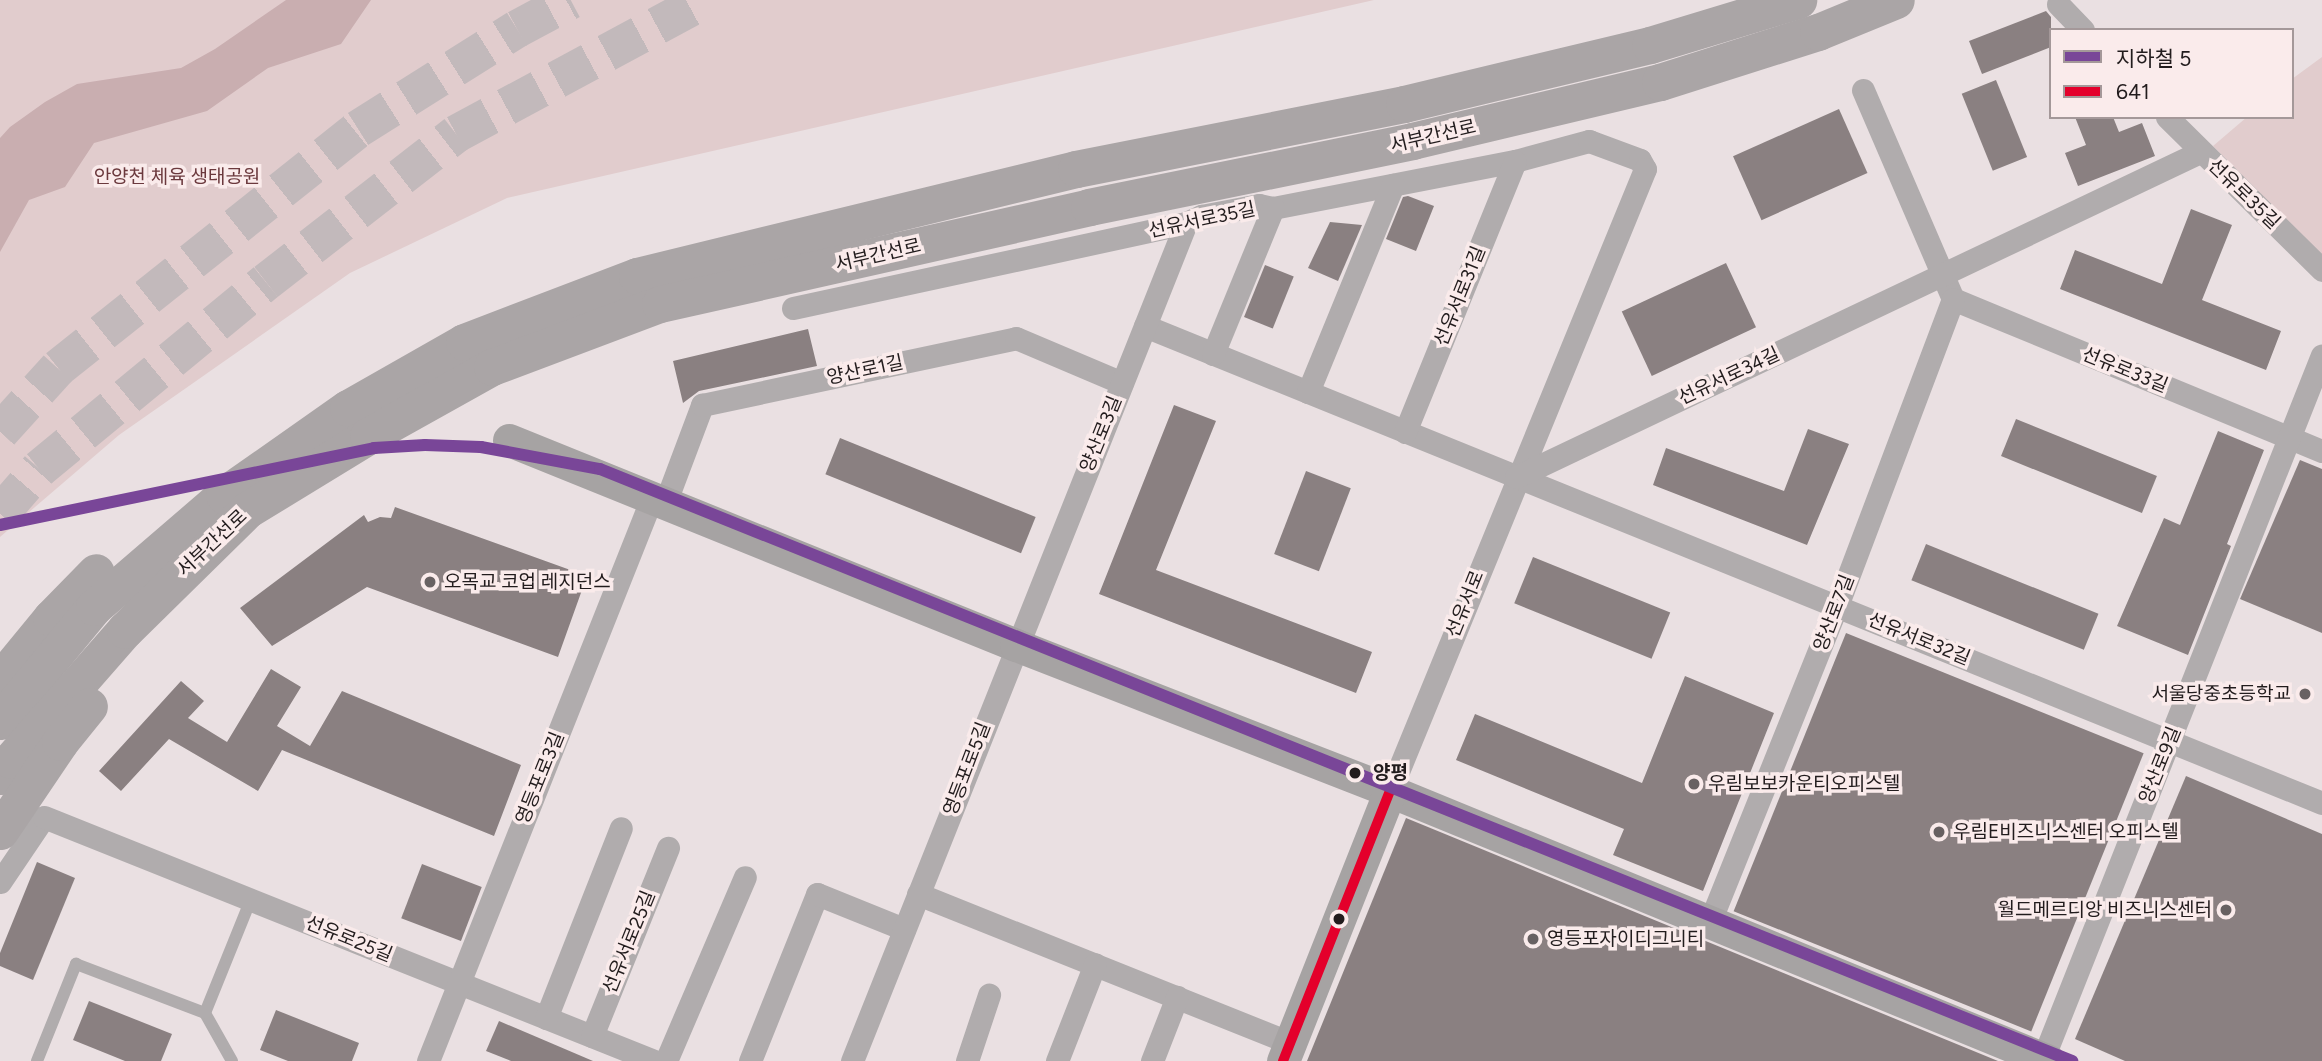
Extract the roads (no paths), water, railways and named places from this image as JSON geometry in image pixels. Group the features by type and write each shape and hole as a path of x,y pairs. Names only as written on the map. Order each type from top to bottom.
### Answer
{"main road":[{"name":"서부간선로","path":"0,721 94,607 235,502 348,408 464,342 637,276 1076,170 1404,104 1650,45 1798,0"},
{"name":"서부간선로","path":"0,776 28,740 134,622 235,502 492,367 660,304 1089,207 1412,141 1660,82 1818,32 1896,0"},
{"path":"0,680 86,580 132,542 201,498 235,502 205,582 121,668 60,741 0,831"}],"street":[{"path":"2058,4 2080,28"},
{"path":"1863,90 1953,299"},
{"name":"선유로35길","path":"2169,119 2322,270"},
{"name":"선유서로35길","path":"793,308 1186,223 1201,216 1259,205 1273,208 1392,185 1515,161 1589,141 1640,160 1644,169"},
{"name":"선유서로34길","path":"1516,477 2200,152"},
{"name":"선유서로31길","path":"1405,432 1515,161"},
{"name":"선유서로","path":"1095,964 1177,997 1287,1052 1516,477 1644,169"},
{"path":"1308,392 1392,185"},
{"path":"1213,354 1273,208"},
{"name":"양산로3길","path":"1016,645 1186,223"},
{"name":"선유로33길","path":"1953,299 2322,451"},
{"name":"양산로7길","path":"1709,924 1837,606 1953,299"},
{"path":"1145,326 1516,477"},
{"name":"양산로1길","path":"660,498 702,405 1016,338 1122,383"},
{"name":"양산로9길","path":"2045,1060 2322,355"},
{"path":"509,440 660,498 1016,645 1390,791 2045,1060"},
{"name":"선유서로32길","path":"1516,477 2322,803"},
{"name":"영등포로3길","path":"428,1061 660,498"},
{"name":"영등포로5길","path":"852,1061 1016,645"},
{"name":"선유로25길","path":"0,882 44,817 654,1061"},
{"path":"546,1018 621,828"},
{"name":"선유서로25길","path":"592,1036 668,848"},
{"path":"666,1061 744,877"},
{"path":"750,1061 817,894 904,929"},
{"path":"918,894 1095,964 1057,1061"},
{"path":"967,1061 989,995"},
{"path":"1152,1061 1177,997"}],"lane":[{"path":"205,1013 251,899"},
{"path":"37,1061 76,964 205,1013 232,1061"}],"tunnel":[{"path":"0,432 58,368 358,129 517,29 571,0"},
{"path":"0,514 39,469 266,282 456,134 705,0"}],"metro line":[{"name":"5","path":"0,525 374,448 425,445 481,447 600,469 2072,1061"}],"place":[{"name":"오목교 코업 레지던스","path":"430,582"},
{"name":"서울당중초등학교","path":"2305,694"},
{"name":"양평","path":"1355,773"},
{"name":"우림보보카운티오피스텔","path":"1694,784"},
{"name":"우림E비즈니스센터 오피스텔","path":"1939,832"},
{"name":"월드메르디앙 비즈니스센터","path":"2226,910"},
{"name":"영등포자이디그니티","path":"1533,939"}],"park label":[{"name":"안양천 체육 생태공원","path":"177,177"}]}
